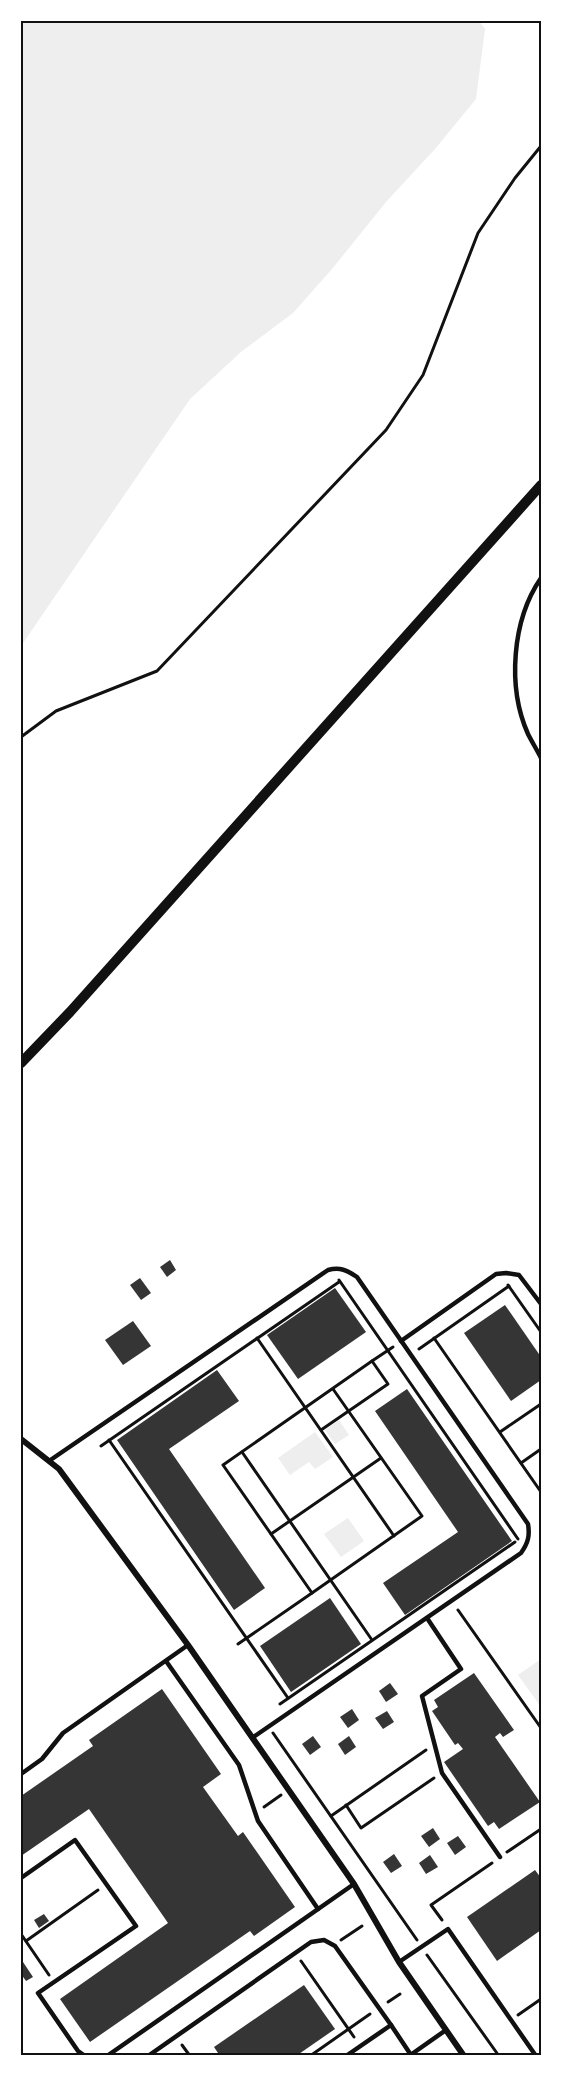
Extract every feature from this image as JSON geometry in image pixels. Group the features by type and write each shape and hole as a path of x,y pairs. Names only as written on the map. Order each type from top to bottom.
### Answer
{"street":[{"path":"21,1063 70,1012 541,485"},
{"path":"21,1439 59,1469 188,1645 354,1884 399,1962 464,2056"}],"lane":[{"path":"541,578 530,596 521,623 516,655 517,695 527,732 541,758"},
{"path":"49,1461 331,1269 337,1268 357,1277 528,1524 527,1545 521,1553 252,1738"},
{"path":"401,1341 496,1274 519,1275 541,1304"},
{"path":"427,1618 461,1669 422,1695 441,1773 500,1857"},
{"path":"21,1774 42,1759 63,1733 188,1645"},
{"path":"166,1661 239,1765 258,1821 318,1909"},
{"path":"21,1878 75,1840 136,1926 38,1993 78,2051 85,2056"},
{"path":"107,2056 354,1884"},
{"path":"399,1962 448,1929 536,2056"},
{"path":"147,2056 295,1953 318,1940 324,1940 333,1945 410,2055 446,2030"},
{"path":"346,2056 390,2025"}],"path":[{"path":"21,737 56,711 157,671 386,430 423,375 478,233 514,178 541,146"},
{"path":"331,1269 518,1539"},
{"path":"101,1446 352,1274"},
{"path":"500,1274 541,1332"},
{"path":"410,1354 509,1286"},
{"path":"257,1338 394,1536"},
{"path":"435,1338 541,1492"},
{"path":"312,1593 223,1465 382,1354"},
{"path":"321,1430 388,1384 372,1361"},
{"path":"238,1644 422,1516 333,1389"},
{"path":"500,1432 541,1404"},
{"path":"109,1440 288,1698"},
{"path":"521,1463 541,1449"},
{"path":"242,1452 372,1640"},
{"path":"271,1534 381,1458"},
{"path":"280,1704 529,1532"},
{"path":"452,1601 541,1728"},
{"path":"269,1727 500,2056"},
{"path":"331,1816 434,1744"},
{"path":"346,1805 361,1828 441,1773"},
{"path":"255,1813 279,1797"},
{"path":"448,1929 431,1905 540,1830 541,1835"},
{"path":"26,1941 107,1884"},
{"path":"333,1945 362,1926"},
{"path":"21,1934 54,1982"},
{"path":"295,1953 360,2046"},
{"path":"310,2056 400,1994"},
{"path":"511,2020 541,1999"}],"shaded area":[{"path":"21,21 479,21 485,29 476,99 293,313 241,352 190,399 21,646"},
{"path":"339,1420 349,1435 335,1444 325,1430"},
{"path":"315,1432 333,1457 315,1469 309,1462 290,1475 278,1458"},
{"path":"348,1518 364,1541 341,1557 324,1534"},
{"path":"541,1659 541,1707 518,1675"}],"building":[{"path":"170,1260 176,1270 167,1277 160,1267"},
{"path":"140,1278 151,1293 141,1300 130,1285"},
{"path":"335,1288 366,1332 298,1379 267,1335"},
{"path":"505,1305 541,1357 541,1380 511,1401 464,1333"},
{"path":"133,1321 151,1346 123,1365 105,1340"},
{"path":"217,1370 239,1401 169,1449 265,1588 234,1610 117,1440"},
{"path":"407,1389 512,1541 405,1615 383,1583 458,1532 375,1411"},
{"path":"330,1598 361,1644 291,1692 260,1646"},
{"path":"474,1673 514,1730 503,1737 500,1733 495,1737 540,1802 499,1829 494,1822 488,1826 444,1762 463,1749 458,1743 455,1745 432,1711 438,1707 434,1700"},
{"path":"390,1683 398,1694 386,1702 379,1691"},
{"path":"162,1689 221,1774 203,1787 238,1836 243,1832 295,1907 254,1936 250,1931 90,2042 60,1999 168,1923 89,1809 21,1856 21,1796 93,1746 89,1740"},
{"path":"352,1709 359,1720 348,1728 340,1717"},
{"path":"387,1711 394,1722 383,1729 375,1718"},
{"path":"313,1736 321,1747 310,1755 302,1744"},
{"path":"349,1736 356,1747 345,1755 338,1744"},
{"path":"433,1828 440,1839 429,1847 421,1836"},
{"path":"458,1836 466,1847 455,1855 447,1843"},
{"path":"394,1854 402,1866 391,1873 383,1862"},
{"path":"430,1855 438,1867 426,1874 419,1863"},
{"path":"535,1870 541,1878 541,1930 497,1961 467,1917"},
{"path":"44,1914 49,1921 39,1928 34,1920"},
{"path":"23,1962 33,1977 26,1981 21,1974 21,1963"},
{"path":"304,1985 335,2029 296,2056 220,2056 214,2047"}]}
